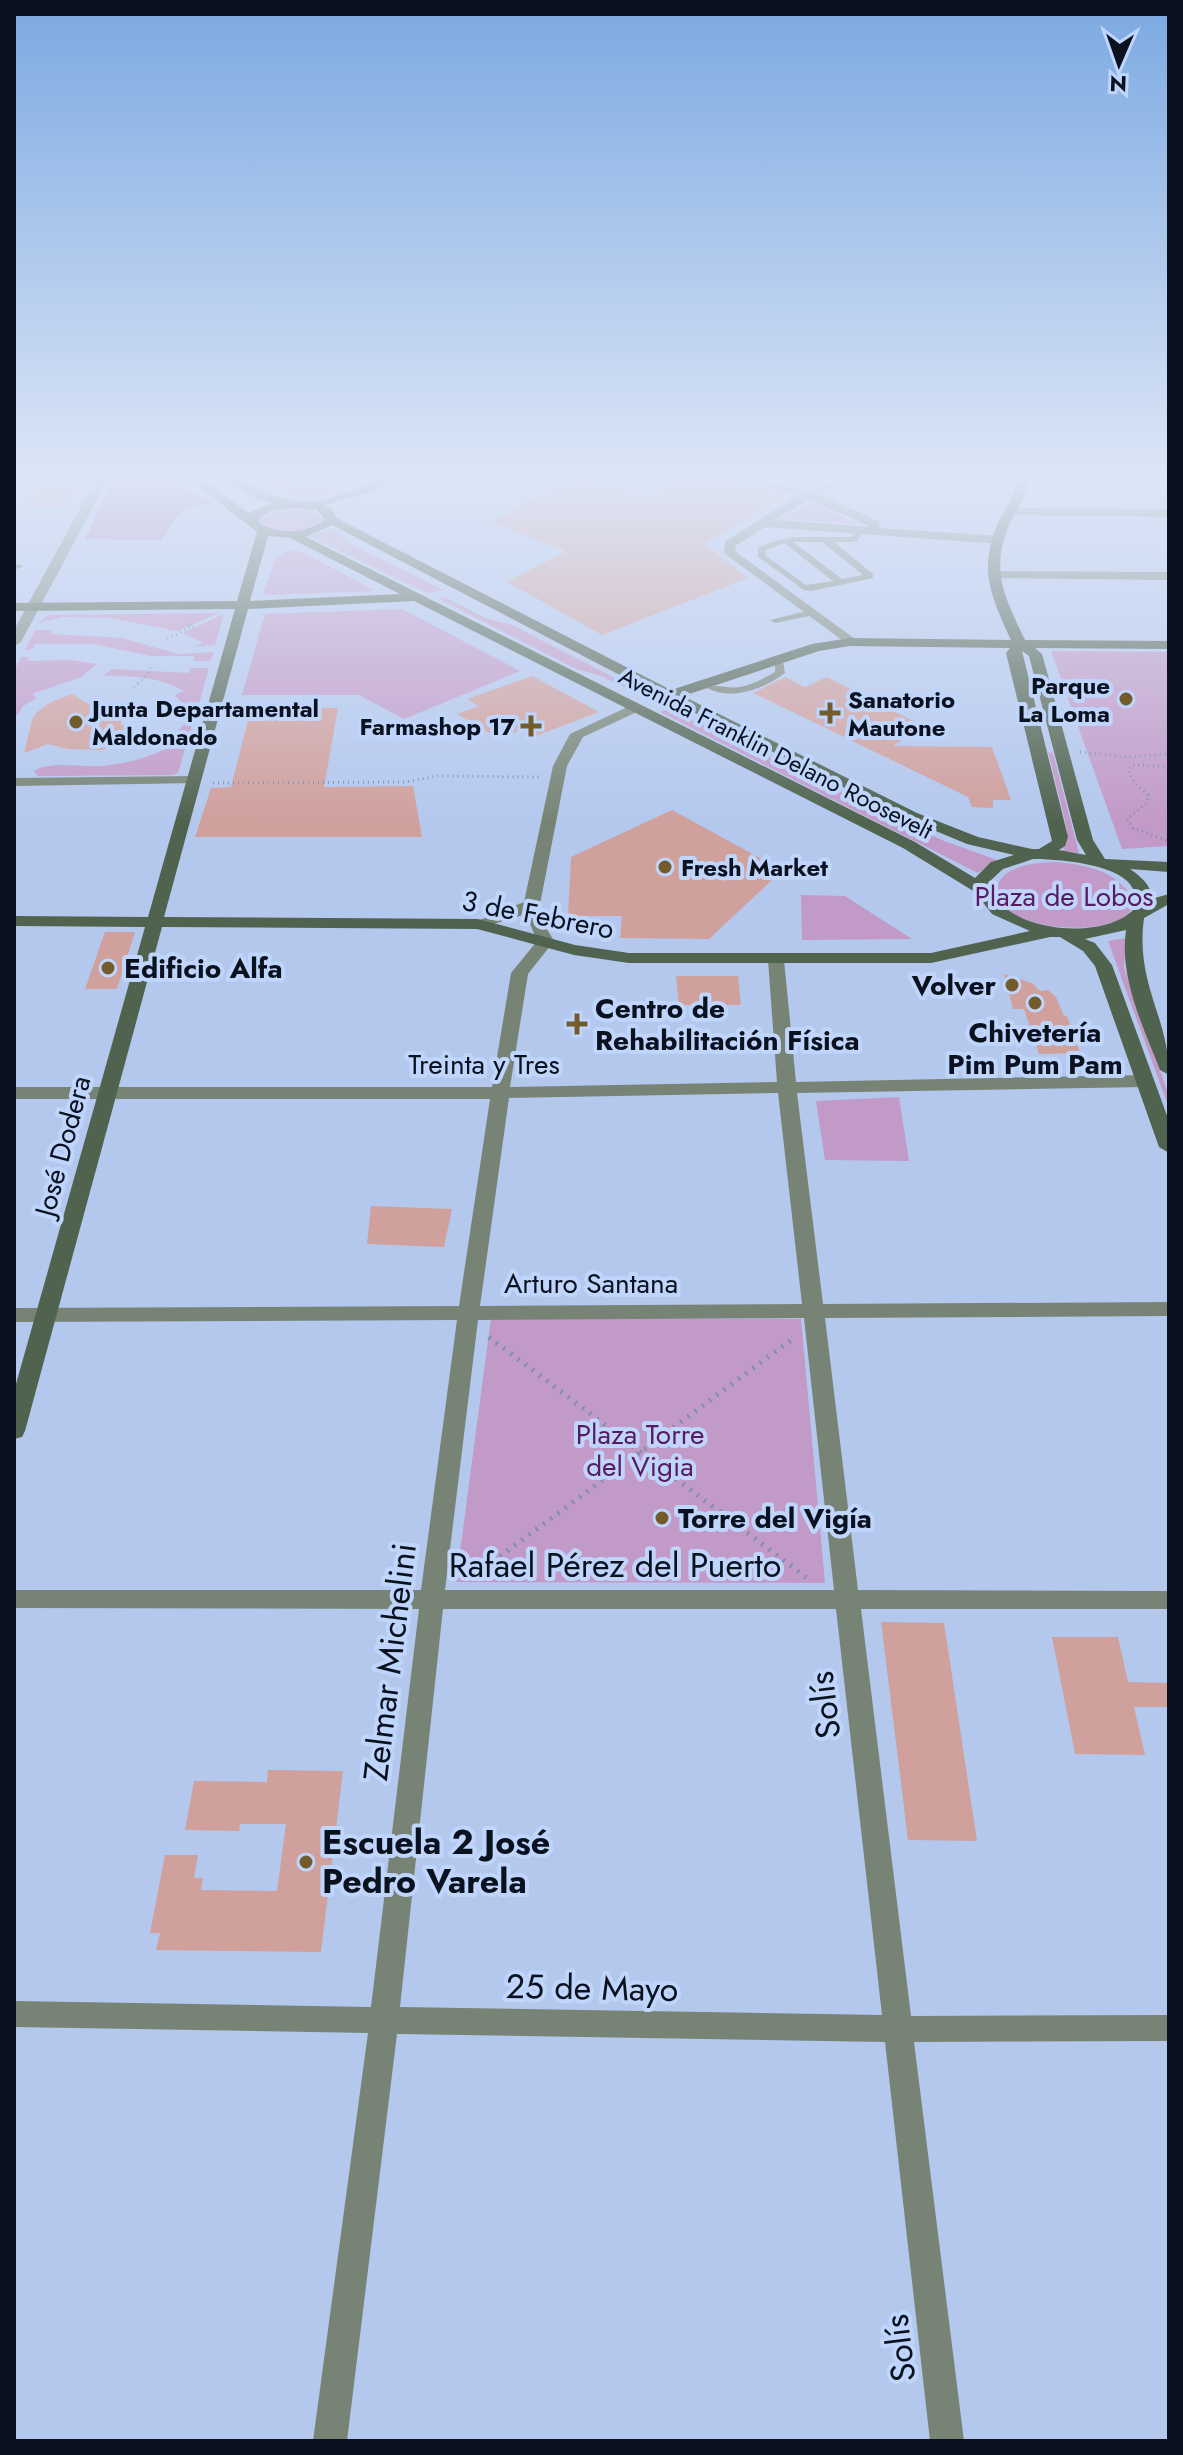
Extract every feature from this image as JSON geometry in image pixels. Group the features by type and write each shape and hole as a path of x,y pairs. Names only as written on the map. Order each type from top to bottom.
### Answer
{"street":[{"path":"14,642 40,594"},
{"name":"José Dodera","path":"14,1431 246,594"},
{"name":"Avenida Franklin Delano Roosevelt","path":"410,594 909,845 981,889 986,902 1015,923 1056,933"},
{"path":"14,607 243,605 443,594 489,615 516,618"},
{"name":"Avenida Franklin Delano Roosevelt","path":"471,594 912,816 973,841 1101,862"},
{"path":"785,594 850,642"},
{"path":"997,594 1020,644 1035,654 1085,840 1101,862 1134,881 1142,892 1144,903 1132,942 1135,979 1169,1070"},
{"path":"546,941 536,924 532,904 556,777 574,744 639,711 817,647 850,642 1169,645"},
{"path":"981,889 982,879 989,870 1000,863 1038,854 1059,843 1060,837 1013,653 1020,644"},
{"path":"673,698 712,688 770,663"},
{"path":"1038,746 1060,748"},
{"path":"14,782 194,780"},
{"path":"1101,862 1169,867"},
{"path":"1056,933 1104,932 1169,899"},
{"path":"478,924 532,904"},
{"name":"3 de Febrero","path":"14,921 478,924 574,950 629,958 776,960 950,957 1056,933"},
{"path":"1056,933 1089,947 1103,965 1169,1144"},
{"name":"Zelmar Michelini","path":"330,2441 437,1599 466,1316 520,973 546,941"},
{"name":"Solís","path":"776,960 787,1088 815,1315 841,1599 899,2029 947,2441"},
{"name":"Treinta y Tres","path":"14,1093 499,1093 1145,1081"},
{"name":"Arturo Santana","path":"14,1315 815,1315 1169,1309"},
{"name":"Rafael Pérez del Puerto","path":"14,1599 1169,1600"},
{"name":"25 de Mayo","path":"14,2014 899,2029 1169,2028"}],"lane":[{"path":"775,620 811,613"},
{"path":"177,712 214,710"}],"path":[{"path":"167,639 190,628"},
{"path":"134,687 148,674 152,664"},
{"path":"1060,748 1126,757 1169,754"},
{"path":"1169,766 1146,763 1132,765 1128,770 1137,786 1148,795 1147,803 1127,819 1133,828 1169,841"},
{"path":"194,780 405,782 438,776 556,777"},
{"path":"437,1599 640,1452 815,1315"},
{"path":"466,1316 640,1452 841,1599"}],"green space":[{"path":"444,597 488,619 512,625 646,694 640,695 601,676 576,669 437,598"},
{"path":"402,609 520,671 404,719 359,695 242,695 265,614"},
{"path":"219,613 178,631 110,618 62,617 39,623 48,615"},
{"path":"224,614 215,645 192,647 203,643 183,633"},
{"path":"35,630 51,630 51,634 122,638 178,654 214,652 210,661 194,661 194,656 151,656 94,644 35,644 33,649 25,650"},
{"name":"Parque La Loma","path":"1051,651 1169,652 1169,846 1122,849"},
{"path":"21,657 27,657 29,661 70,660 97,664 81,677 32,694 37,698 23,706 18,715 14,714 14,671"},
{"path":"191,668 209,668 198,707 187,708 175,695 184,691 165,683 134,677 103,676 112,669 189,673"},
{"path":"668,708 944,841 997,860 978,873 660,712"},
{"path":"186,714 195,715 178,773 38,776 34,771 58,765 113,765 153,754 181,741 170,737 183,726"},
{"path":"1048,752 1053,753 1079,853 1063,851 1067,829"},
{"name":"Plaza de Lobos","path":"1055,862 1091,868 1116,880 1132,901 1129,913 1116,921 1072,928 1048,926 1007,909 997,893 999,882 1009,871"},
{"path":"801,895 845,896 912,939 802,940"},
{"path":"1126,938 1124,968 1169,1096 1169,1108 1108,941"},
{"path":"899,1097 909,1161 825,1160 816,1101"},
{"name":"Plaza Torre del Vigia","path":"491,1318 801,1319 825,1583 456,1582"}],"building":[{"path":"528,594 708,594 602,635"},
{"path":"532,676 599,712 533,737 521,730 498,738 457,714 479,706 467,699"},
{"name":"Sanatorio Mautone","path":"785,677 805,687 827,677 923,726 893,746 992,747 1011,800 993,800 993,808 972,807 968,797 753,693"},
{"name":"Junta Departamental Maldonado","path":"72,694 99,710 116,712 122,717 121,724 145,739 101,750 68,749 48,744 24,753 36,713 51,702"},
{"path":"251,708 338,708 324,787 413,786 422,837 195,837 211,788 231,787"},
{"name":"Fresh Market","path":"672,810 760,858 758,876 772,880 709,939 620,938 622,916 568,916 571,857"},
{"path":"105,932 135,932 117,989 85,989"},
{"path":"1004,974 1032,983 1040,991 1048,990 1056,997 1064,1016 1067,1016 1080,1053 1039,1054 1024,1009 1013,1009"},
{"path":"676,976 738,976 741,1005 679,1005"},
{"path":"371,1206 452,1209 444,1247 367,1244"},
{"path":"881,1622 944,1623 977,1841 908,1840"},
{"path":"1052,1637 1118,1637 1128,1682 1169,1683 1169,1707 1134,1707 1145,1755 1075,1754"},
{"path":"268,1770 343,1771 321,1952 156,1950 160,1933 150,1933 165,1855 198,1855 194,1878 203,1878 201,1890 277,1891 286,1824 240,1824 239,1831 185,1830 194,1781 267,1782"}],"place":[{"name":"Parque La Loma","path":"1126,699"},
{"name":"Sanatorio Mautone","path":"830,713"},
{"name":"Junta Departamental Maldonado","path":"76,722"},
{"name":"Farmashop 17","path":"531,726"},
{"name":"Fresh Market","path":"665,867"},
{"name":"Edificio Alfa","path":"108,968"},
{"name":"Volver","path":"1012,985"},
{"name":"Chivetería Pim Pum Pam","path":"1035,1003"},
{"name":"Centro de Rehabilitación Física","path":"577,1024"},
{"name":"Torre del Vigía","path":"662,1518"},
{"name":"Escuela 2 José Pedro Varela","path":"306,1862"}]}
